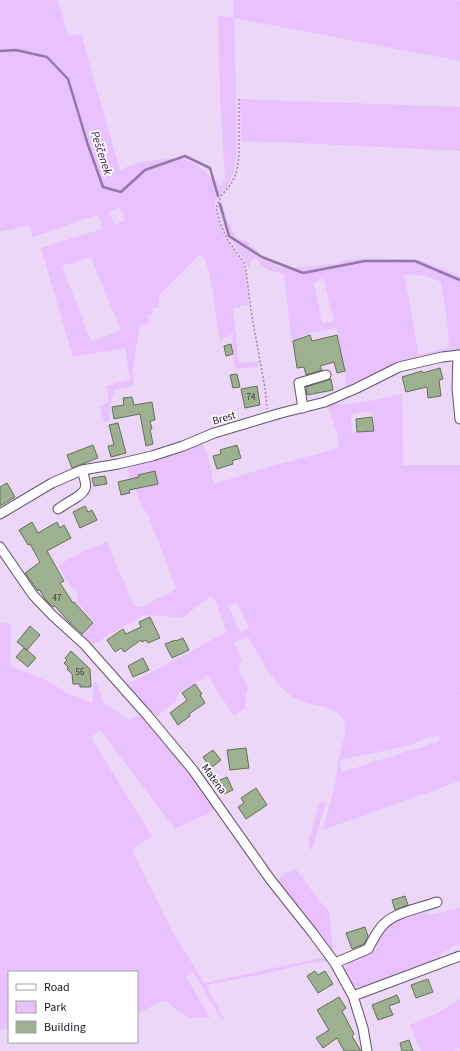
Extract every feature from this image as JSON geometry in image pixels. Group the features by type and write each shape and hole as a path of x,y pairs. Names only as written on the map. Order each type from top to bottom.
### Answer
{"street":[{"name":"Brest","path":"0,514 52,483 82,470 152,456 214,433 325,402 399,367 442,357 459,355"},
{"path":"459,355 457,388 460,420"},
{"path":"303,408 299,383 326,375"},
{"path":"58,509 83,493 86,488 82,470"},
{"name":"Matena","path":"0,547 33,595 52,615 85,645 148,716 193,770 270,879 335,963 352,996 363,1028 367,1051"},
{"path":"335,963 368,949 376,934 385,923 397,915 437,902"},
{"path":"352,996 460,956"}],"path":[{"path":"239,99 239,156 237,169 216,208 224,232 244,263 246,271 266,400 267,410 264,418"}],"green space":[{"path":"0,0 58,0 67,32 70,36 81,34 120,171 128,166 142,162 174,158 184,159 196,164 221,186 225,180 220,98 218,16 234,17 234,0 460,1 460,61 234,18 237,154 234,171 230,182 215,202 215,209 224,235 242,262 245,271 249,306 246,305 233,309 239,363 258,361 258,367 235,369 232,343 233,334 222,338 222,345 219,336 208,270 202,255 198,256 161,293 159,298 159,307 152,308 153,315 148,315 149,324 140,325 133,368 134,386 115,389 110,406 110,421 104,423 100,407 109,401 106,386 130,380 125,348 73,357 41,248 102,229 99,217 96,215 33,237 28,225 0,232","holes":["119,207 125,220 115,225 109,212","91,257 119,326 119,331 91,341 62,266"]},
{"path":"240,99 460,107 460,151 241,141"},
{"path":"221,199 228,222 237,238 250,244 265,261 274,263 279,267 304,267 367,258 419,260 460,277 460,352 447,353 347,389 337,328 309,333 299,337 302,348 292,347 284,274 265,268 256,258 251,261 248,268 223,225 218,205","holes":["404,274 426,276 441,282 448,328 449,348 419,355","323,278 334,320 322,324 314,283"]},
{"path":"402,394 403,465 460,465 460,781 323,830 338,770 338,761 345,734 345,724 340,715 335,711 302,701 289,694 281,687 269,671 248,637 234,642 242,661 239,662 240,674 248,688 245,708 234,716 207,675 177,695 176,701 154,718 124,686 226,632 216,602 212,597 208,598 182,618 151,615 141,616 89,647 79,635 95,623 78,603 76,588 72,589 58,565 82,552 107,542 134,606 140,607 172,592 176,588 147,512 143,509 127,469 145,460 203,443 215,484 258,470 339,448 337,433 327,402 337,400 339,405","holes":["367,412 373,413 374,429 352,433 351,415","237,603 249,628 240,632 228,605","438,736 440,739 438,742 421,748 409,750 342,772 340,760 407,746 427,737"]},
{"path":"0,623 11,624 10,666 52,683 66,693 92,703 94,681 97,683 103,702 129,720 140,715 189,770 216,809 175,829 101,731 98,731 92,736 93,741 152,836 132,850 173,932 204,983 326,957 329,961 305,964 264,974 206,985 224,1019 220,1017 192,971 186,977 210,1018 189,1018 167,1002 160,1002 138,1013 138,971 8,971 8,1029 0,1030"},
{"path":"320,802 326,802 312,850 310,849 308,842"},
{"path":"296,869 329,912 334,955 278,883 282,876"},
{"path":"460,908 460,944 444,952 440,960 369,987 361,988 358,986 353,988 344,968 348,963 361,956 371,954 376,949 381,934 391,921 402,916 425,911 429,915"},
{"path":"460,999 460,1048 453,1051 421,1051 410,1025 439,1012"}],"building":[{"path":"310,335 312,341 337,335 345,371 337,373 334,362 320,366 322,370 306,375 304,367 297,368 293,341"},
{"path":"231,344 233,354 226,356 224,346"},
{"path":"440,368 443,379 439,380 441,396 428,398 427,387 406,392 402,377 422,371 423,373"},
{"path":"237,374 240,387 233,388 230,375"},
{"path":"331,379 333,390 307,395 306,387"},
{"path":"257,386 260,405 245,408 241,389"},
{"path":"132,397 134,405 152,402 155,420 150,421 152,429 150,429 153,444 146,446 140,414 114,419 112,407 124,405 123,398"},
{"path":"372,417 374,431 357,432 356,419"},
{"path":"118,423 126,453 111,457 108,446 114,445 109,425"},
{"path":"93,445 98,458 72,468 67,455"},
{"path":"237,445 241,458 232,461 233,464 217,469 213,456 221,454 220,450"},
{"path":"155,471 158,484 129,490 130,493 121,495 118,482"},
{"path":"105,476 107,484 94,486 92,478"},
{"path":"7,483 15,497 0,506 0,487"},
{"path":"85,506 88,512 92,510 97,520 80,528 73,512"},
{"path":"32,522 38,533 57,522 60,528 64,525 71,538 47,551 64,581 60,583 73,603 74,602 93,623 82,634 55,606 53,607 45,599 39,589 38,591 25,573 40,562 30,544 28,545 19,530"},
{"path":"150,617 160,638 148,643 146,640 142,642 141,640 124,652 121,648 115,652 107,640 123,629 126,634 141,627 139,622"},
{"path":"30,626 40,635 27,650 17,642"},
{"path":"183,638 189,650 172,658 165,644"},
{"path":"24,648 36,658 28,667 16,657"},
{"path":"71,651 90,669 91,687 80,687 80,684 73,684 72,674 64,663 67,660 65,658"},
{"path":"143,658 149,670 133,677 128,666"},
{"path":"195,684 202,694 200,695 205,703 189,714 190,716 178,725 170,713 187,700 182,693"},
{"path":"246,748 249,768 230,770 227,750"},
{"path":"213,750 221,760 211,768 203,757"},
{"path":"227,777 233,790 224,794 218,781"},
{"path":"256,788 267,805 246,819 238,807 244,803 241,798"},
{"path":"405,896 408,905 395,910 392,900"},
{"path":"365,927 368,936 364,944 352,949 346,933"},
{"path":"315,971 318,975 325,971 333,984 318,993 307,976"},
{"path":"428,979 433,992 416,998 411,985"},
{"path":"397,995 400,1002 389,1006 393,1015 378,1020 372,1005"},
{"path":"339,997 346,1008 342,1011 354,1034 352,1036 361,1051 344,1051 337,1038 323,1048 316,1038 329,1030 317,1010"},
{"path":"409,1040 413,1051 402,1051 400,1043"}],"waterway":[{"name":"Peščenek","path":"0,51 16,50 47,57 68,79 88,145 103,187 121,192 145,170 185,156 210,168 218,196"},
{"name":"Peščenek","path":"220,204 229,236 262,257 303,273 365,261 415,261 460,280"}]}
